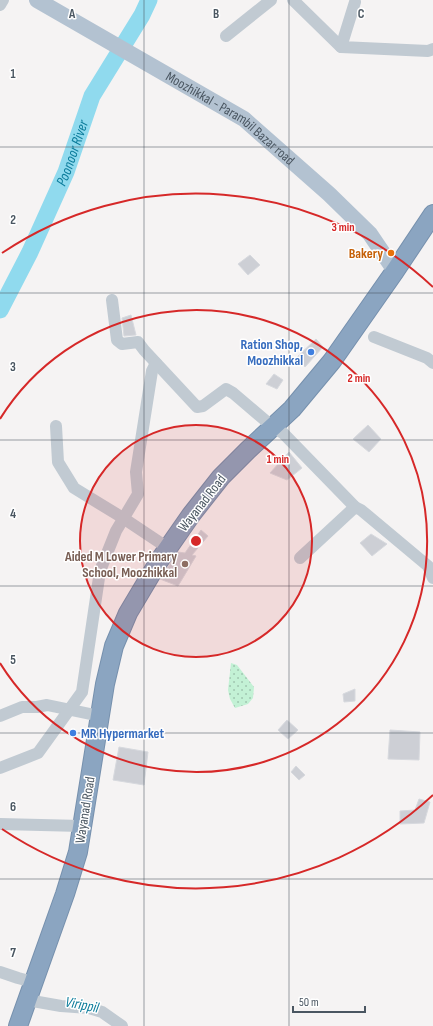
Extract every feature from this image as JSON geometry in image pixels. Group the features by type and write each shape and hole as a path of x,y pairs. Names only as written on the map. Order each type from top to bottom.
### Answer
{"highway":[{"name":"Wayanad Road","path":"18,1026 65,894 78,852 105,684 114,646 128,612 158,561 221,477 292,409 332,361 433,214"}],"main road":[{"name":"Moozhikkal - Parambil Bazar road","path":"37,0 244,119 329,194 370,234 395,271"}],"street":[{"path":"0,5 3,0"},
{"path":"226,36 271,0"},
{"path":"293,0 341,47 428,51 433,49"},
{"path":"341,47 355,2"},
{"path":"112,300 117,340 122,344 138,342 197,407 203,406 226,389 233,393 273,427 283,433 355,507 431,564 433,578"},
{"path":"374,337 427,358 433,363"},
{"path":"0,768 38,753 82,692 100,571 116,531 138,494 136,472 152,371 156,363"},
{"path":"56,426 58,462 74,488 168,548"},
{"path":"300,558 355,507"},
{"path":"0,716 22,707 47,706 100,716"},
{"path":"0,824 82,826"},
{"path":"0,972 33,982"},
{"path":"27,1000 62,1006 89,1008 102,1012 122,1026"}],"green space":[{"path":"231,663 237,665 254,687 253,698 248,704 235,708 230,699 228,690"}],"building":[{"path":"250,255 260,265 248,275 238,264"},
{"path":"131,315 136,335 124,336 122,318"},
{"name":"Ration Shop, Moozhikkal","path":"316,339 323,347 305,367 297,357"},
{"path":"274,374 283,380 277,389 266,384"},
{"path":"368,425 381,439 369,452 353,439"},
{"path":"289,452 302,468 287,480 270,473"},
{"path":"201,530 208,536 192,555 196,556 178,586 160,579 178,552 185,553"},
{"path":"371,534 387,544 372,556 360,543"},
{"path":"355,689 355,701 344,702 343,694"},
{"path":"287,720 298,730 288,739 278,730"},
{"path":"390,730 420,732 419,760 388,759"},
{"path":"119,747 148,752 144,785 113,780"},
{"path":"296,766 305,775 299,780 291,772"},
{"path":"419,799 430,802 424,823 400,824 400,811 415,810"}],"waterway":[{"name":"Poonoor River","path":"0,310 30,252 66,172 92,96 142,15 149,0"}],"place":[{"name":"Bakery","path":"391,253"},
{"name":"Ration Shop, Moozhikkal","path":"311,352"},
{"name":"Aided M Lower Primary School, Moozhikkal","path":"185,564"},
{"name":"MR Hypermarket","path":"73,733"}],"water label":[{"name":"Virippil","path":"82,1005"}]}
